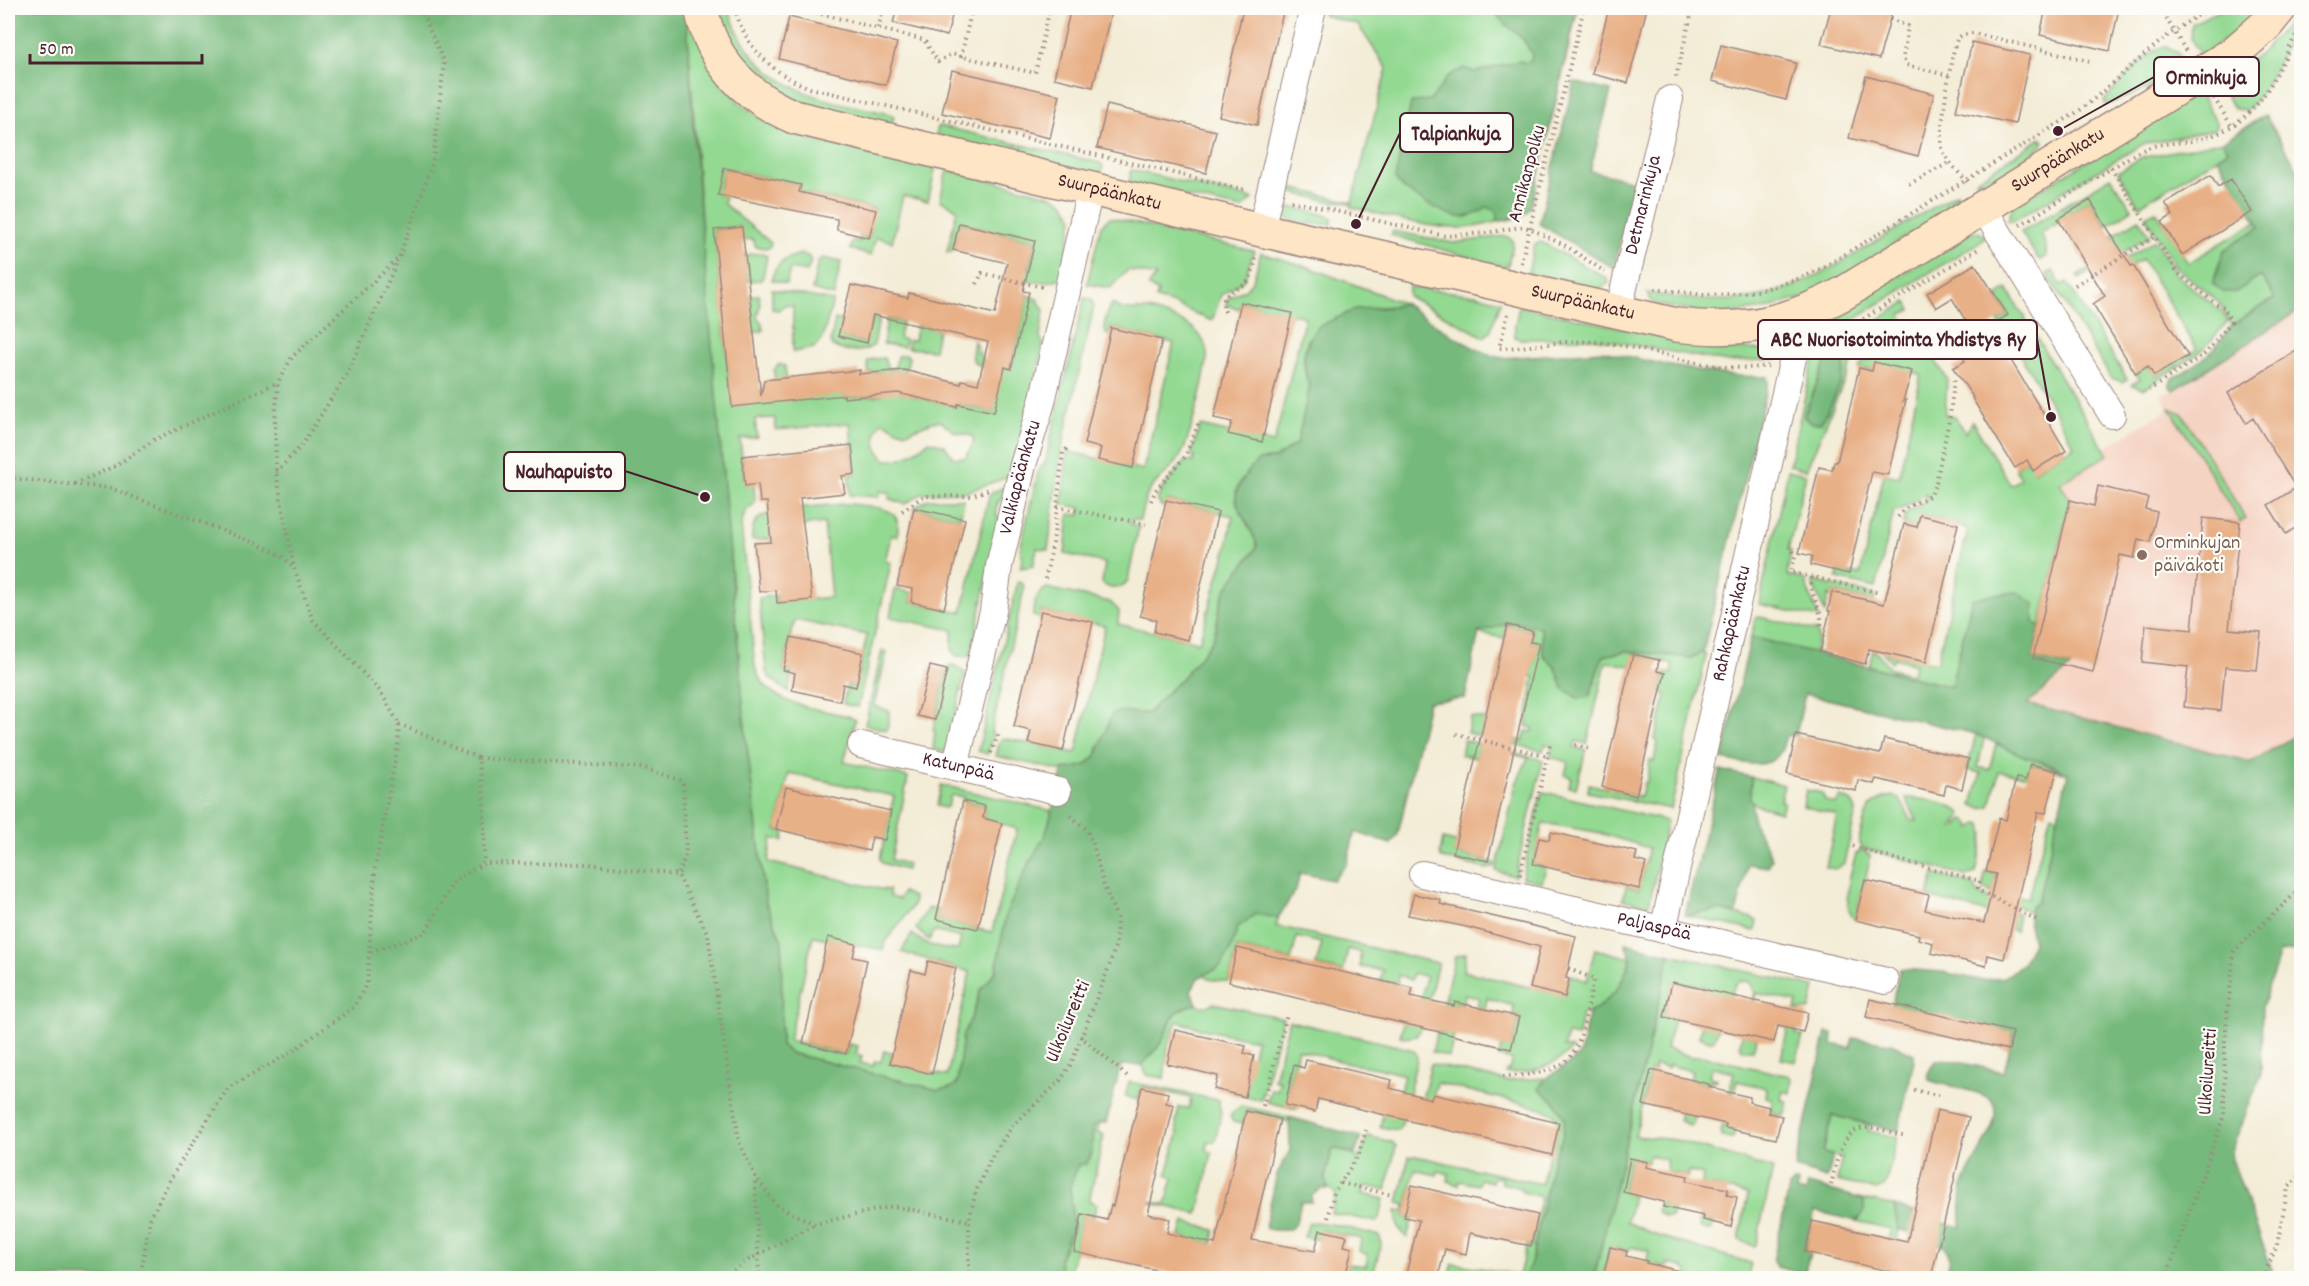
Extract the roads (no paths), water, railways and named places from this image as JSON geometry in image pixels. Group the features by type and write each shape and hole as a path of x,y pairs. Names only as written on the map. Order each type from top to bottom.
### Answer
{"street":[{"name":"Suurpäänkatu","path":"701,8 705,29 714,48 742,85 777,110 810,123 1090,190 1260,239 1514,288 1677,325 1703,328 1752,327 1790,318 1844,293 2234,53 2267,24 2280,8"},
{"path":"1260,239 1313,8"},
{"name":"Detmarinkuja","path":"1618,312 1670,99"},
{"name":"Valkiapäänkatu","path":"955,767 993,612 999,566 1042,402 1090,190"},
{"path":"1983,207 2112,415"},
{"name":"Rahkapäänkatu","path":"1663,930 1793,358 1790,318"},
{"name":"Katunpää","path":"861,745 955,767 1060,800"},
{"name":"Paljaspää","path":"1422,874 1886,981"}],"place":[{"name":"Orminkuja","path":"2058,131"},
{"name":"Talpiankuja","path":"1356,224"},
{"name":"ABC Nuorisotoiminta Yhdistys Ry","path":"2051,417"},
{"name":"Nauhapuisto","path":"705,497"},
{"name":"Orminkujan päiväkoti","path":"2142,555"}]}
